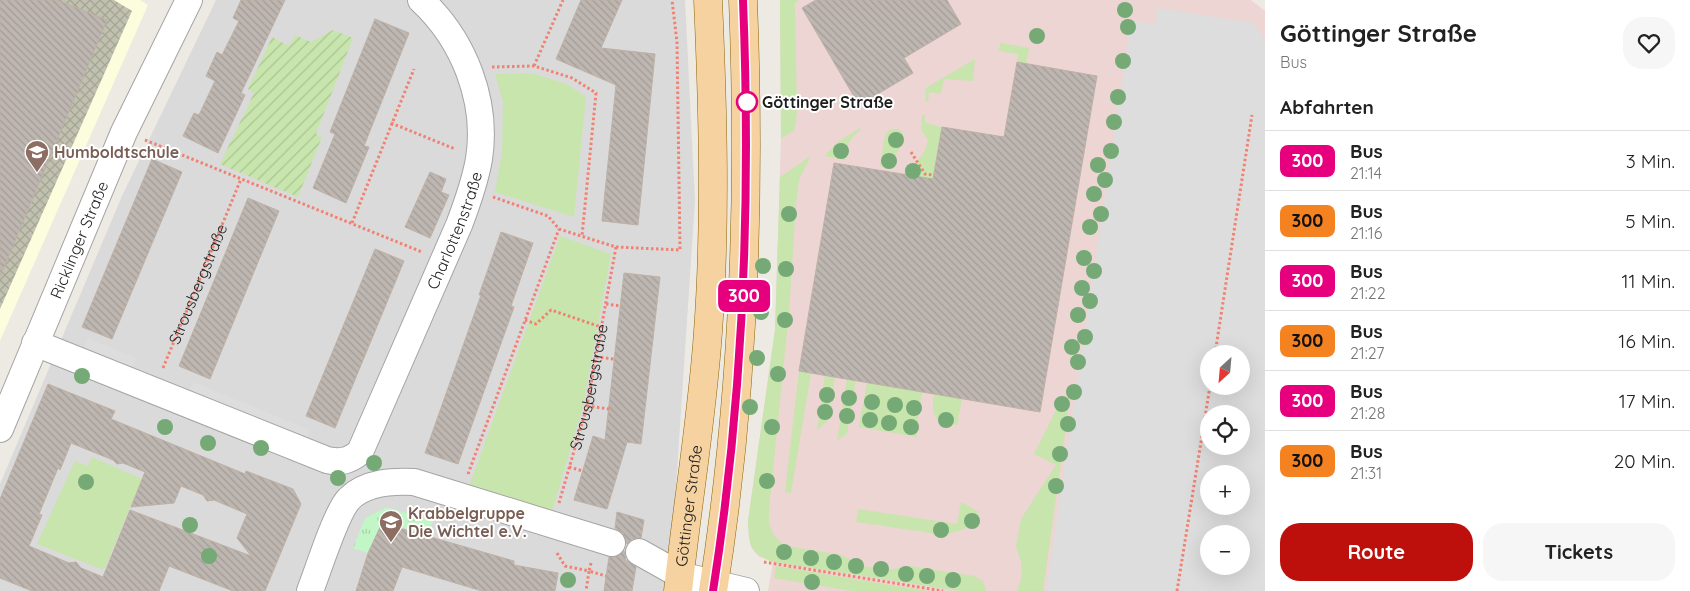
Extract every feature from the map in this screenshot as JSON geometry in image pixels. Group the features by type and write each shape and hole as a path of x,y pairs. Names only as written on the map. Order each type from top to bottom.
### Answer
{"main road":[{"name":"Göttinger Straße","path":"679,583 708,334 712,264 713,104 708,0"},
{"path":"714,588 739,375 746,261 747,104 743,0"}],"street":[{"name":"Ricklinger Straße","path":"0,429 124,132 188,0"},
{"name":"Charlottenstraße","path":"154,389 327,460 339,462 351,459 360,452 444,261 472,190 479,158 481,125 470,76 460,47 432,10 421,0"},
{"path":"35,343 154,389"},
{"path":"310,591 339,516 349,498 387,481 414,482 612,543"},
{"path":"639,552 679,583 746,591"}],"path":[{"path":"534,66 562,0"},
{"path":"472,190 548,216 558,229 616,247 680,250 677,42 672,0"},
{"path":"470,76 491,67 534,66 572,78 596,93 582,236"},
{"path":"352,224 414,69"},
{"path":"1216,345 1252,115"},
{"path":"391,123 479,158"},
{"path":"124,132 444,261"},
{"path":"912,152 925,174 934,176"},
{"name":"Strousbergstraße","path":"154,389 241,179"},
{"path":"460,496 558,229"},
{"name":"Strousbergstraße","path":"553,525 587,406 616,247"},
{"path":"606,304 621,306"},
{"path":"525,320 536,324 551,310 601,327"},
{"path":"596,357 614,360"},
{"path":"1177,591 1209,395"},
{"path":"587,406 609,409"},
{"path":"570,467 583,471"},
{"path":"764,562 943,591"},
{"path":"586,591 590,564"},
{"path":"565,566 606,576"}],"shaded area":[{"name":"Humboldtschule","path":"0,0 140,0 148,5 0,341"},
{"name":"Humboldtschule","path":"0,0 114,0 132,11 0,309"},
{"path":"216,0 685,0 695,201 669,591 0,591 0,484 122,196"},
{"path":"780,0 1251,0 1265,11 1265,591 768,591 773,562 758,556 751,547 748,521 775,330 781,138"},
{"path":"1157,8 1254,23 1265,41 1265,591 1046,591 1131,20 1155,24"},
{"path":"88,338 136,358 127,379 79,359"},
{"path":"193,382 310,430 303,450 185,401"}],"green space":[{"path":"780,0 799,0 795,3 797,113 794,131 781,138"},
{"path":"333,30 353,38 316,134 322,137 298,197 220,164 254,93 248,89 272,37 289,46 295,35 311,42"},
{"path":"1000,43 1029,48 1026,64 1017,62 1018,54 999,51"},
{"path":"975,59 973,81 944,79 941,94 929,92 928,102 925,101 926,88"},
{"path":"531,73 567,84 586,97 574,217 495,192 502,151 503,102 495,74"},
{"path":"922,115 925,115 925,123 942,127 933,179 904,174 906,168 921,157 927,145 928,140 921,129"},
{"path":"860,128 861,130 849,142 845,160 825,156 836,143"},
{"path":"890,129 898,129 903,133 902,143 891,168 880,166 885,135"},
{"path":"811,156 799,180 796,204 789,312 769,510 770,527 774,536 787,546 841,555 863,566 886,570 910,566 974,576 983,581 986,591 960,591 773,562 759,555 752,547 748,521 775,330 780,177"},
{"path":"560,236 611,254 583,406 551,515 468,489"},
{"path":"799,371 811,373 791,493 785,492"},
{"path":"825,375 835,377 827,421 817,430"},
{"path":"847,379 856,380 847,433 837,441"},
{"path":"867,382 922,392 916,430 917,437 859,427"},
{"path":"934,394 962,399 957,425 952,424 952,427 941,423 937,419 933,411"},
{"path":"1056,410 1068,412 1043,591 1017,591 1022,576 1021,562 1016,546 1021,519 1056,465 1034,454"},
{"path":"92,457 142,479 104,570 37,544 75,461 88,466"},
{"path":"961,502 979,512 968,527 951,533 938,534 856,522 858,509 957,524"},
{"path":"387,507 433,521 427,537 400,526 399,528 382,523 368,553 353,548 365,518"},
{"path":"776,566 927,591 852,591 774,578"}],"building":[{"name":"Humboldtschule","path":"0,0 57,0 107,20 0,277"},
{"path":"241,0 285,0 241,93 245,95 218,153 183,136 194,113 199,115 215,81 206,76 217,52 222,55 239,21 233,18"},
{"path":"581,0 622,0 601,48 655,54 638,225 602,221 616,85 556,59"},
{"path":"816,0 947,0 961,24 904,58 913,73 859,105 802,8"},
{"path":"375,19 409,33 364,146 369,147 346,203 313,188 335,134 330,132"},
{"path":"1017,62 1097,76 1040,412 799,371 834,163 933,179 942,127 1004,137"},
{"path":"152,159 182,172 112,339 82,327"},
{"path":"430,172 446,179 441,192 449,195 430,238 405,227"},
{"path":"248,198 279,211 210,379 179,366"},
{"path":"501,232 533,243 511,306 514,307 458,464 425,453 481,295 479,295"},
{"path":"375,249 404,261 335,428 306,416"},
{"path":"624,273 660,277 641,444 627,442 607,509 574,500 593,436 605,440"},
{"path":"48,384 115,411 111,419 245,474 246,471 293,489 301,504 265,591 233,591 169,566 159,591 32,591 0,578 0,499","holes":["71,443 113,460 117,464 123,463 145,472 131,507 174,503 181,486 203,495 207,501 214,500 247,514 237,538 251,556 130,510 103,577 81,568 76,562 69,563 29,546 42,515 39,514 58,468 60,470"]},
{"path":"617,512 644,520 641,538 632,539 627,544 623,533 615,528"},
{"path":"382,523 514,561 514,565 558,573 555,591 482,591 402,567 393,591 356,591 368,553"},
{"path":"624,551 626,560 636,567 632,591 604,591 609,557 616,557"}],"bus line":[{"name":"300","path":"713,591 739,375 746,261 748,178 743,0"}],"place":[{"name":"Göttinger Straße","path":"747,102"},
{"name":"Humboldtschule","path":"37,173"},
{"name":"Krabbelgruppe Die Wichtel e.V.","path":"391,543"}]}
